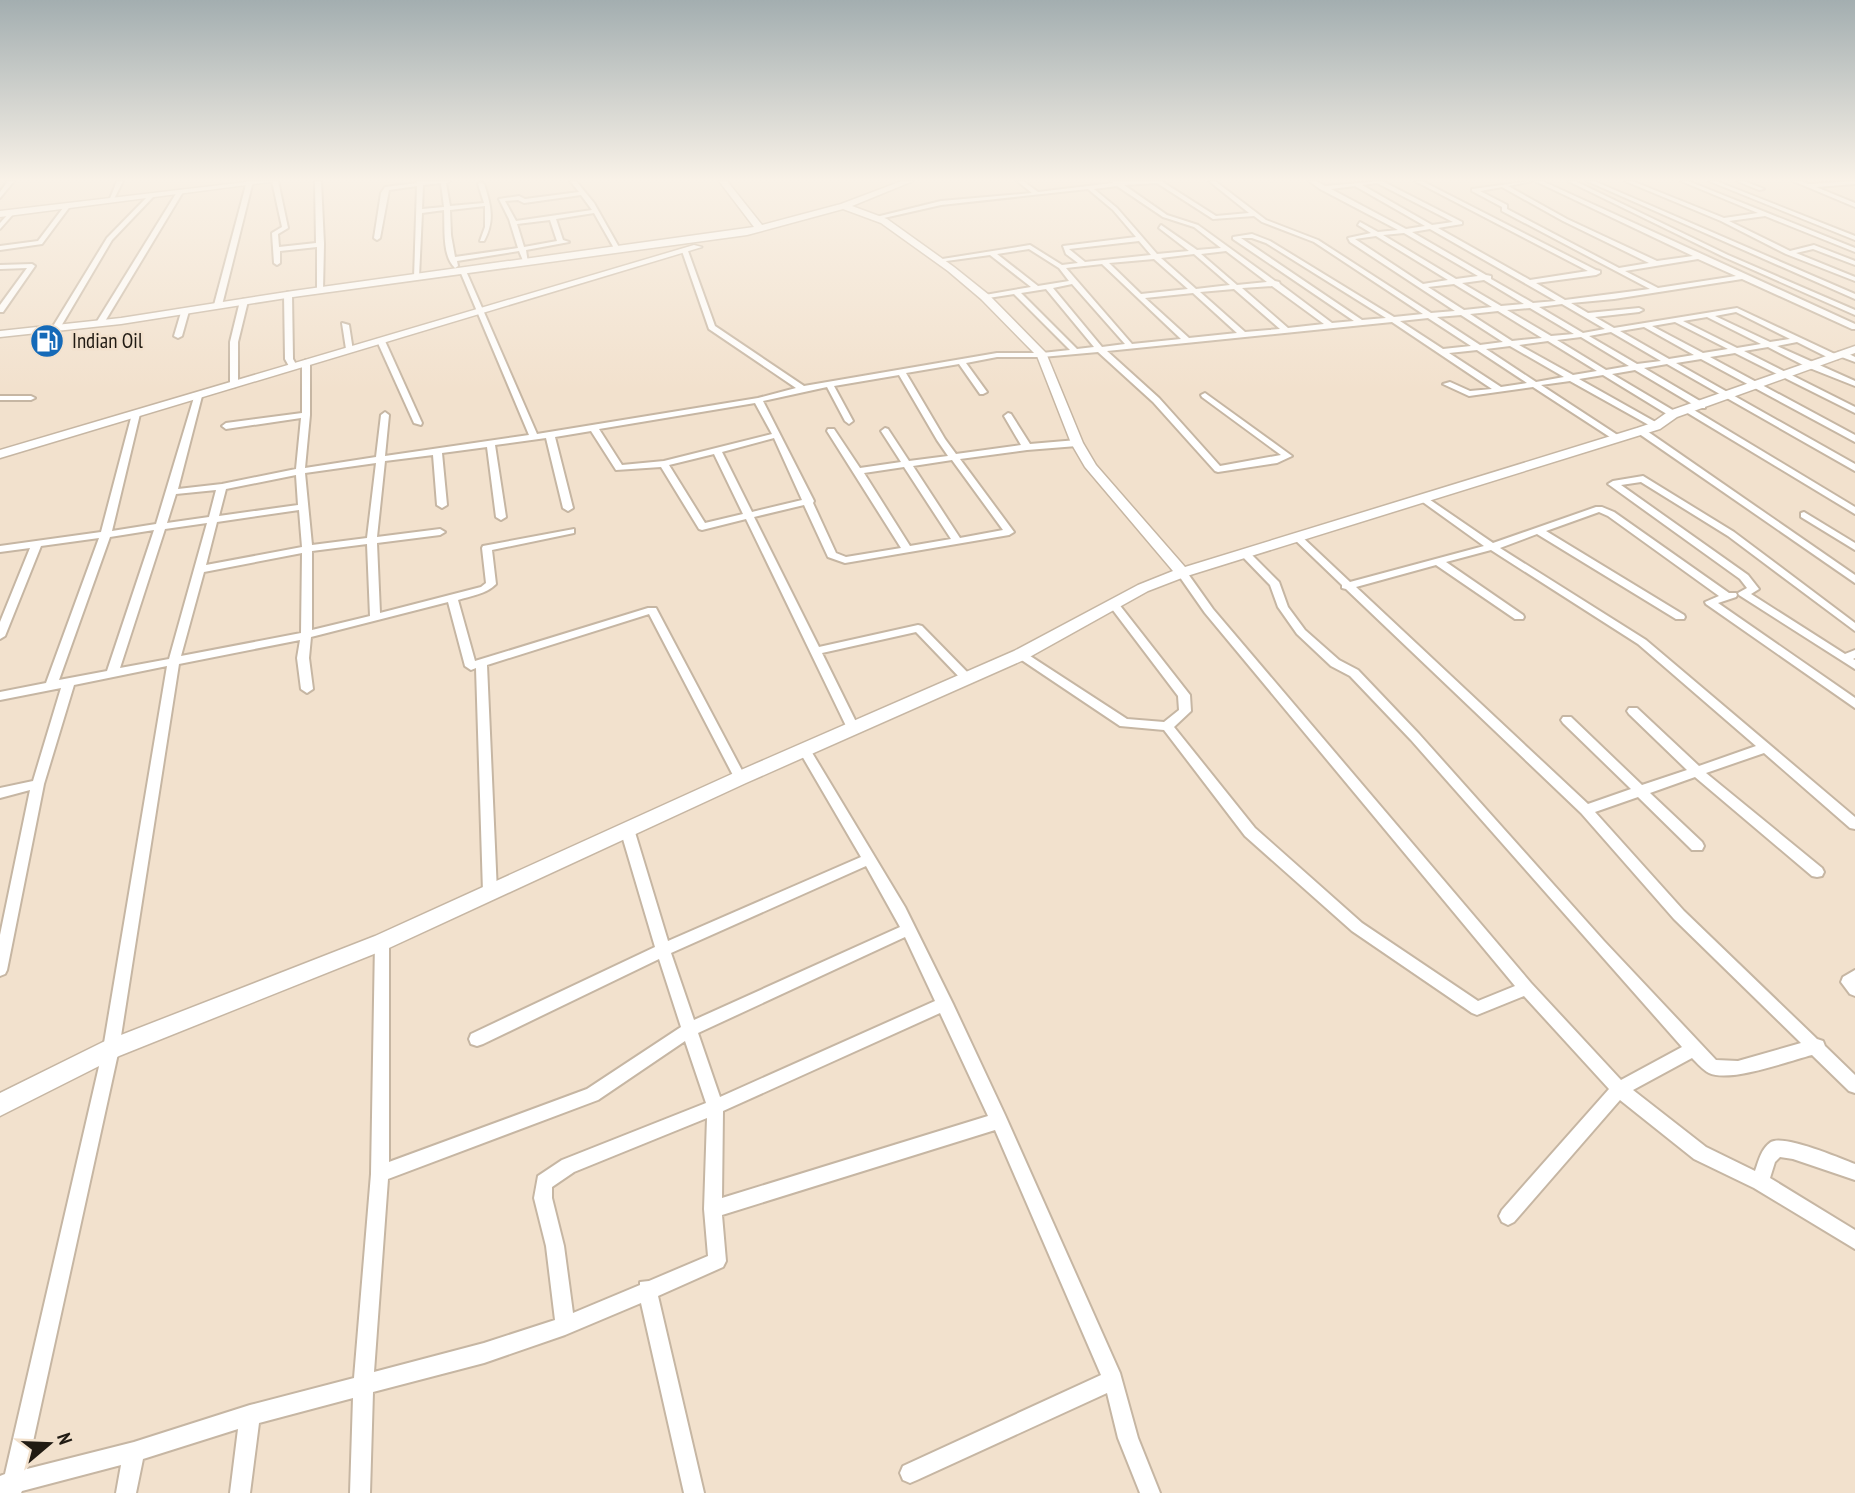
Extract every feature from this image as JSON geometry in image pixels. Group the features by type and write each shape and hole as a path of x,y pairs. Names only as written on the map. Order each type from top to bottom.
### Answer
{"street":[{"path":"56,328 102,251"},
{"path":"100,323 144,251"},
{"path":"218,306 232,251"},
{"path":"275,251 277,263"},
{"path":"321,251 321,290"},
{"path":"416,277 418,251"},
{"path":"449,251 534,438"},
{"path":"452,260 505,251"},
{"path":"521,251 526,262"},
{"path":"0,334 100,323 612,251"},
{"path":"0,454 685,251 712,327 803,389"},
{"path":"926,251 985,297 1042,355 1077,443 1091,467 1526,988 1619,1089 1700,1153 1760,1182 1855,1240"},
{"path":"939,260 1007,251"},
{"path":"1036,251 1061,267 1129,344"},
{"path":"1067,251 1084,264"},
{"path":"1150,251 1243,334"},
{"path":"1061,267 1209,251"},
{"path":"1229,251 1330,325"},
{"path":"1254,251 1360,323"},
{"path":"1282,251 1394,320 1499,390"},
{"path":"1331,251 1616,438"},
{"path":"1369,251 1508,342 1648,428 1855,580"},
{"path":"1404,251 1601,372 1688,410 1855,511"},
{"path":"1440,251 1637,367 1688,410"},
{"path":"1476,251 1855,468"},
{"path":"1553,251 1596,273"},
{"path":"1579,251 1657,290"},
{"path":"1629,251 1655,263"},
{"path":"1686,251 1855,327"},
{"path":"1715,251 1855,313"},
{"path":"1744,251 1855,297"},
{"path":"1785,251 1855,279"},
{"path":"1760,258 1799,251"},
{"path":"1823,251 1855,263"},
{"path":"1195,252 1285,329"},
{"path":"992,253 1035,287"},
{"path":"1532,282 1699,257"},
{"path":"1104,262 1187,340"},
{"path":"0,267 30,265 0,310"},
{"path":"1423,286 1517,274"},
{"path":"172,492 222,487 300,471 437,450 534,438 758,400 829,384 997,355 1042,355 1129,344 1498,310 1742,277"},
{"path":"1139,296 1294,280"},
{"path":"985,297 1073,282"},
{"path":"1048,286 1098,348 1156,400 1218,469 1288,456 1205,395"},
{"path":"1015,291 1074,350"},
{"path":"288,295 289,353 293,366"},
{"path":"234,385 234,342 244,301"},
{"path":"1589,315 1639,310"},
{"path":"178,336 185,311"},
{"path":"1441,352 1582,335 1742,311 1797,340 1847,355"},
{"path":"1708,315 1810,365 1855,383"},
{"path":"1676,320 1855,410"},
{"path":"345,325 350,349"},
{"path":"1645,325 1855,439"},
{"path":"1447,384 1469,394 1797,340"},
{"path":"381,341 418,423"},
{"path":"0,1105 111,1049 382,942 740,778 1020,655 1143,588 1182,573 1648,428 1688,410 1810,365 1847,355"},
{"path":"961,361 983,392"},
{"path":"306,362 306,415 300,471 307,549 306,635 303,658 307,689"},
{"path":"758,400 809,500 832,555 845,560 1009,532 941,440 901,371"},
{"path":"829,384 849,421"},
{"path":"112,674 172,492 198,396"},
{"path":"0,398 31,398"},
{"path":"51,685 106,533 136,414"},
{"path":"226,426 306,415"},
{"path":"375,617 372,541 385,415"},
{"path":"1008,416 1027,447"},
{"path":"594,428 620,468 664,464 777,435"},
{"path":"831,431 907,549"},
{"path":"885,431 958,542"},
{"path":"550,435 568,508"},
{"path":"858,471 1027,447 1077,443"},
{"path":"491,445 500,517"},
{"path":"437,450 442,505"},
{"path":"717,451 853,728"},
{"path":"664,464 702,527 809,500"},
{"path":"1855,628 1731,534 1643,479 1613,484 1744,577 1754,589 1710,602 1855,704"},
{"path":"222,487 174,662 111,1049 8,1487 134,1452 250,1415 484,1353 565,1326 717,1261 713,1209 715,1107 663,950 627,829"},
{"path":"1423,498 1492,547 1642,642 1855,824"},
{"path":"0,549 302,507"},
{"path":"1346,586 1492,547 1600,509 1727,596"},
{"path":"1804,515 1855,547"},
{"path":"1536,530 1681,617"},
{"path":"0,696 306,635 485,589 491,584 487,548 571,531"},
{"path":"201,569 307,549 440,532"},
{"path":"1297,537 1586,810 1679,915 1817,1046 1848,1069 1855,1086"},
{"path":"0,636 37,543"},
{"path":"1245,554 1275,584 1283,607 1301,632 1335,663 1354,673 1415,737 1713,1067 1738,1068 1817,1046"},
{"path":"1437,561 1519,617"},
{"path":"1743,593 1849,656 1855,665"},
{"path":"452,598 471,666 652,610 740,778"},
{"path":"1020,655 1124,723 1167,726 1185,712 1184,695 1114,605"},
{"path":"815,651 918,628 967,678"},
{"path":"481,663 490,892"},
{"path":"0,970 38,784 69,681"},
{"path":"1633,711 1697,772 1817,872"},
{"path":"1567,720 1697,846"},
{"path":"1167,726 1250,832 1357,927 1477,1008 1526,988"},
{"path":"1586,810 1764,748"},
{"path":"804,750 909,929 945,1004 1114,1380 1128,1438 1150,1493"},
{"path":"0,793 38,784"},
{"path":"477,1039 663,950 869,859"},
{"path":"380,1174 592,1095 690,1029 909,929"},
{"path":"360,1493 363,1386 380,1174 382,942"},
{"path":"1855,976 1849,982 1855,989"},
{"path":"565,1326 555,1245 543,1198 544,1182 568,1166 715,1107 945,1004"},
{"path":"1508,1216 1619,1089 1694,1049"},
{"path":"713,1209 999,1121"},
{"path":"1760,1182 1768,1157 1777,1148 1855,1172"},
{"path":"647,1289 694,1493"},
{"path":"910,1473 1114,1380"},
{"path":"240,1493 250,1415"},
{"path":"126,1493 134,1452"}],"place":[{"name":"Indian Oil","path":"47,341"}]}
